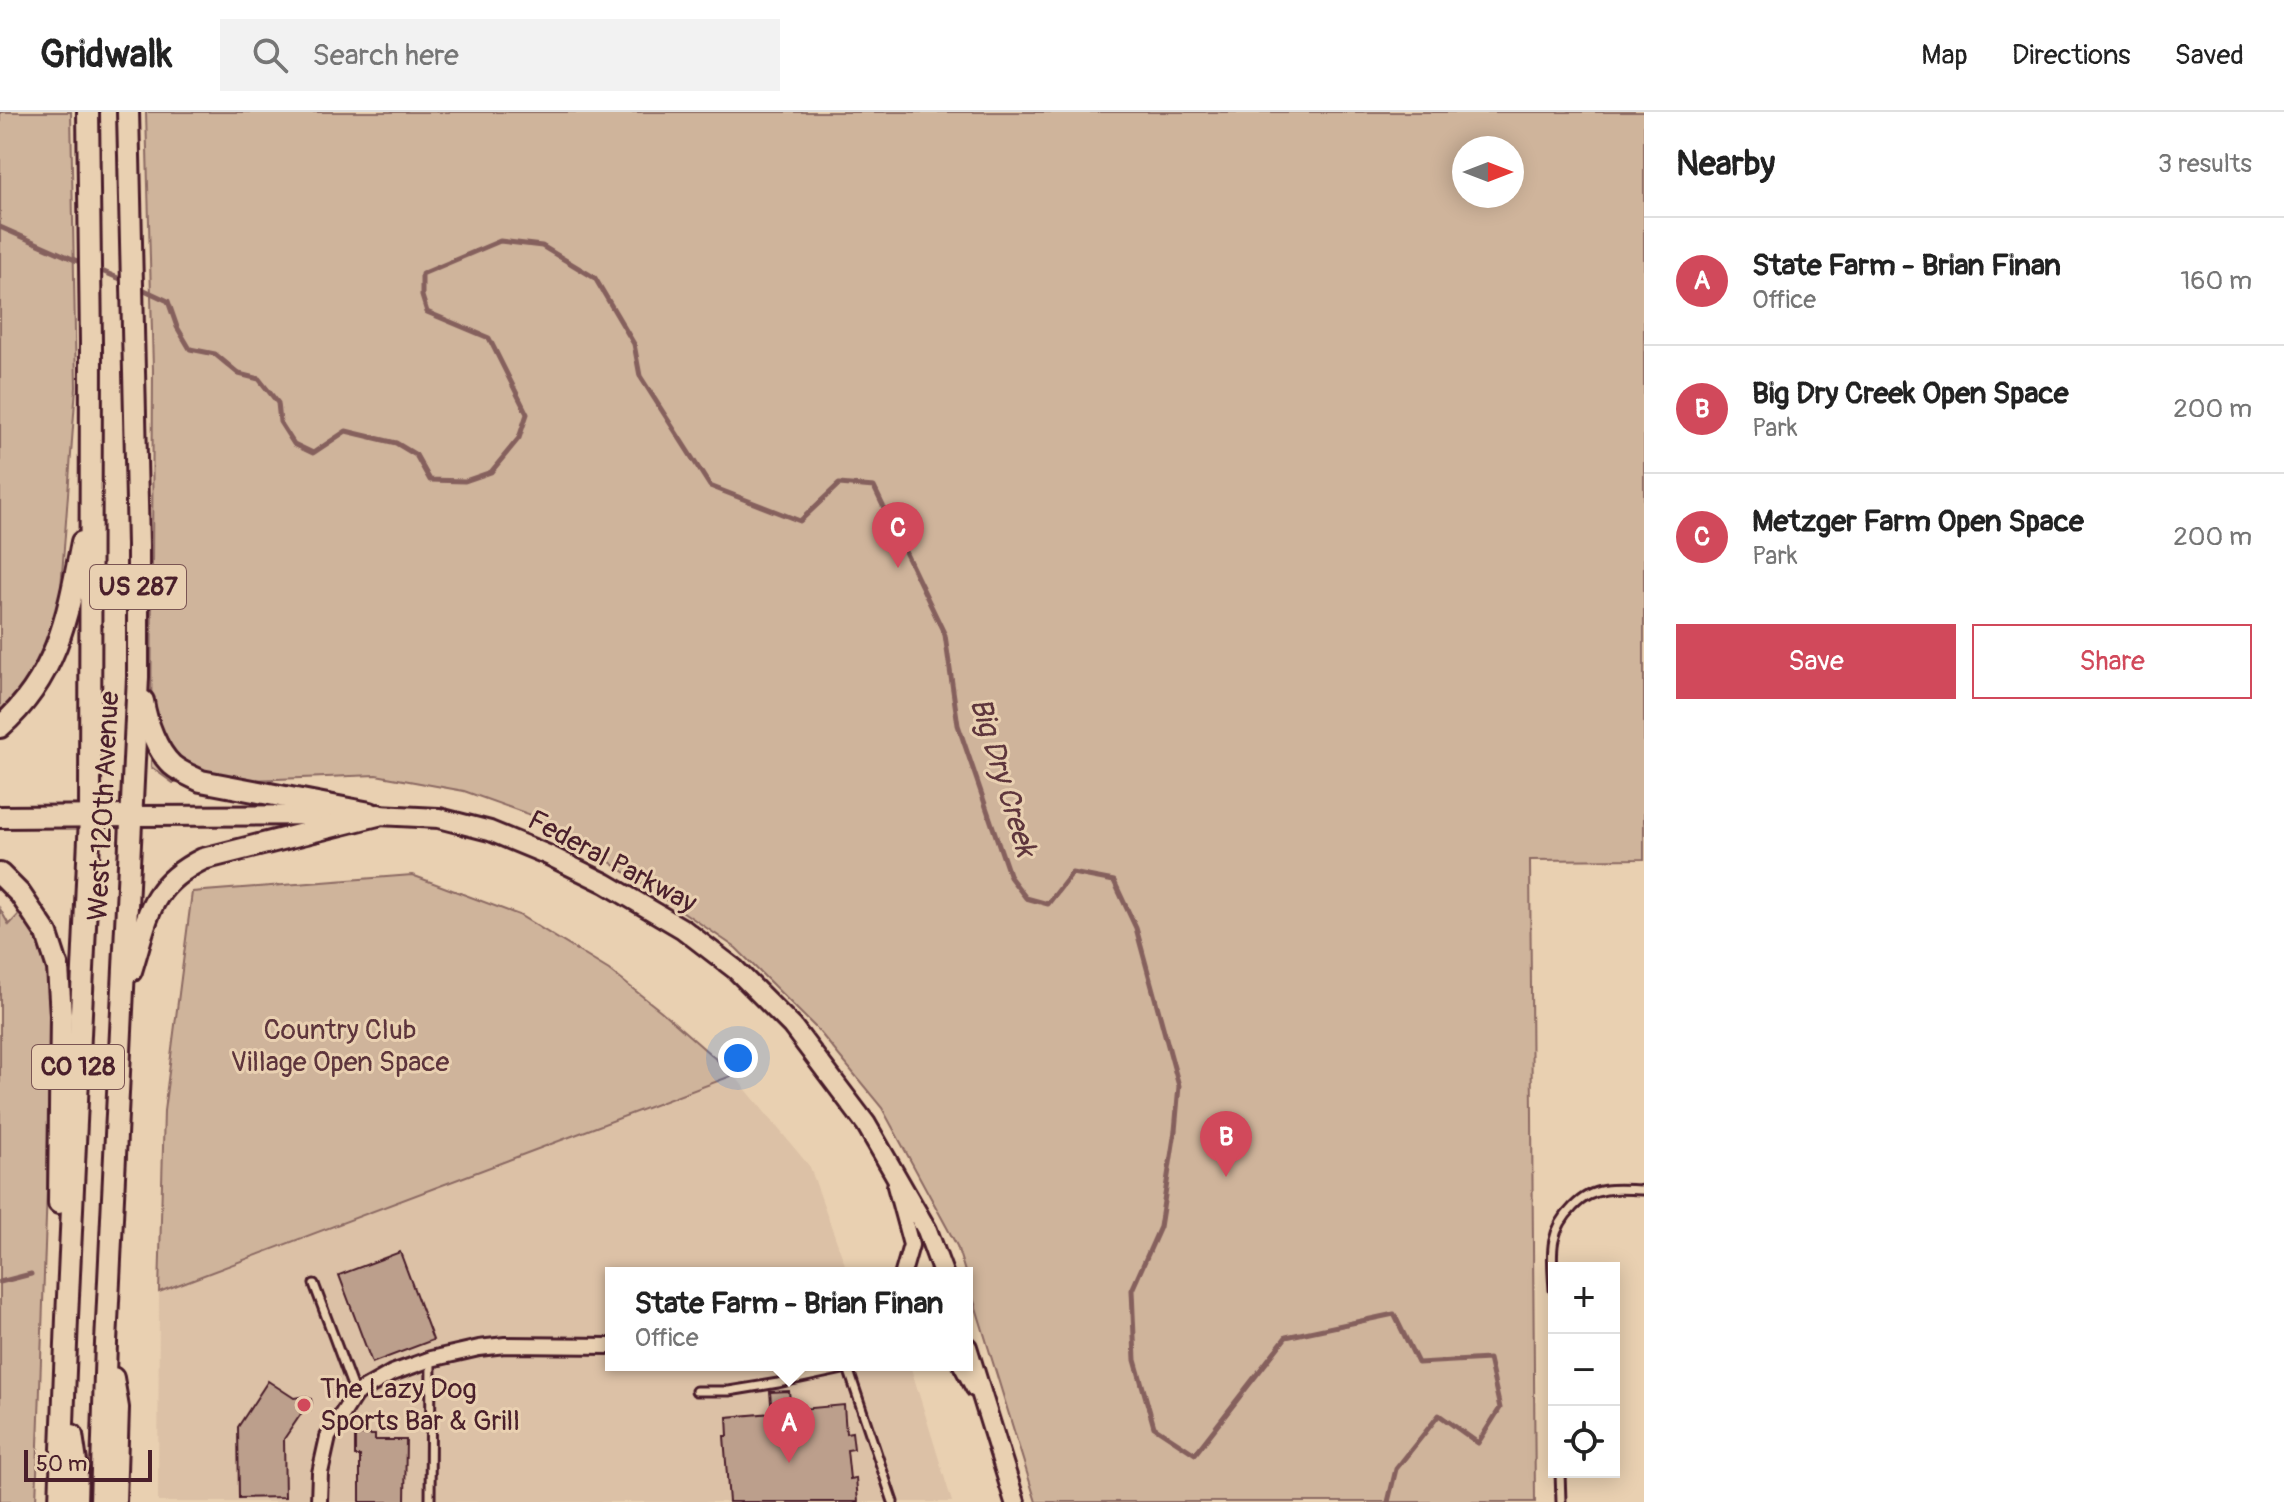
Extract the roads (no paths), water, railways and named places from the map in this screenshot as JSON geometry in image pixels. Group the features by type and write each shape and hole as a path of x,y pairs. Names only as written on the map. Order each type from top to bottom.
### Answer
{"main road":[{"name":"West 120th Avenue","path":"60,1502 90,817 91,219 88,112"},
{"name":"West 120th Avenue","path":"101,1502 138,677 128,112"},
{"name":"US 287","path":"0,727 28,697 52,659 67,617 91,491"},
{"path":"138,677 144,711 160,748 170,763 185,773 201,781 378,815"},
{"path":"123,998 154,899 182,869 203,859 378,815"},
{"name":"Federal Parkway","path":"131,816 378,815 439,818 490,831 605,883 683,929 735,969 792,1026 866,1124 927,1230 941,1267"},
{"path":"0,817 131,816"},
{"path":"0,874 13,885 47,934 58,968 61,1015 59,1224 67,1318"},
{"path":"106,1343 118,1408 115,1502"},
{"path":"973,1366 1015,1502"},
{"path":"64,1392 77,1469 76,1502"}],"street":[{"path":"887,1159 911,1245 905,1267"},
{"path":"319,1502 320,1473 328,1437 355,1394 392,1373 431,1359 479,1348 505,1345 605,1346"},
{"path":"964,1371 987,1412"}],"lane":[{"path":"1552,1262 1555,1230 1584,1196 1606,1190 1644,1190"},
{"path":"314,1284 355,1394"},
{"path":"430,1502 431,1359"},
{"path":"696,1391 729,1391 834,1371"},
{"path":"849,1371 893,1502"},
{"path":"1560,1478 1561,1502"}],"waterway":[{"name":"Big Dry Creek","path":"0,227 84,264"},
{"name":"Big Dry Creek","path":"138,287 168,301 177,327 190,349 215,354 239,374 259,379 278,403 280,422 294,444 313,453 346,431 396,443 416,455 430,480 465,481 491,472 519,438 527,414 489,338 427,312 422,296 422,274 500,241 542,246 595,278 634,344 640,376 710,486 800,521 839,484 874,487 945,635 958,725 1010,877 1026,898 1048,904 1072,873 1114,881 1136,928 1179,1086 1160,1227 1132,1290 1135,1360 1154,1427 1195,1454 1286,1337 1394,1314 1418,1363 1489,1359 1500,1408 1478,1443 1439,1415 1396,1469 1388,1502"},
{"name":"Big Dry Creek","path":"97,269 125,281"},
{"path":"0,1282 31,1274"}],"place":[{"name":"Metzger Farm Open Space","path":"898,568"},
{"name":"Big Dry Creek Open Space","path":"1226,1177"},
{"name":"The Lazy Dog Sports Bar & Grill","path":"304,1405"},
{"name":"State Farm - Brian Finan","path":"789,1463"}],"park label":[{"name":"Country Club Village Open Space","path":"340,1046"}]}
